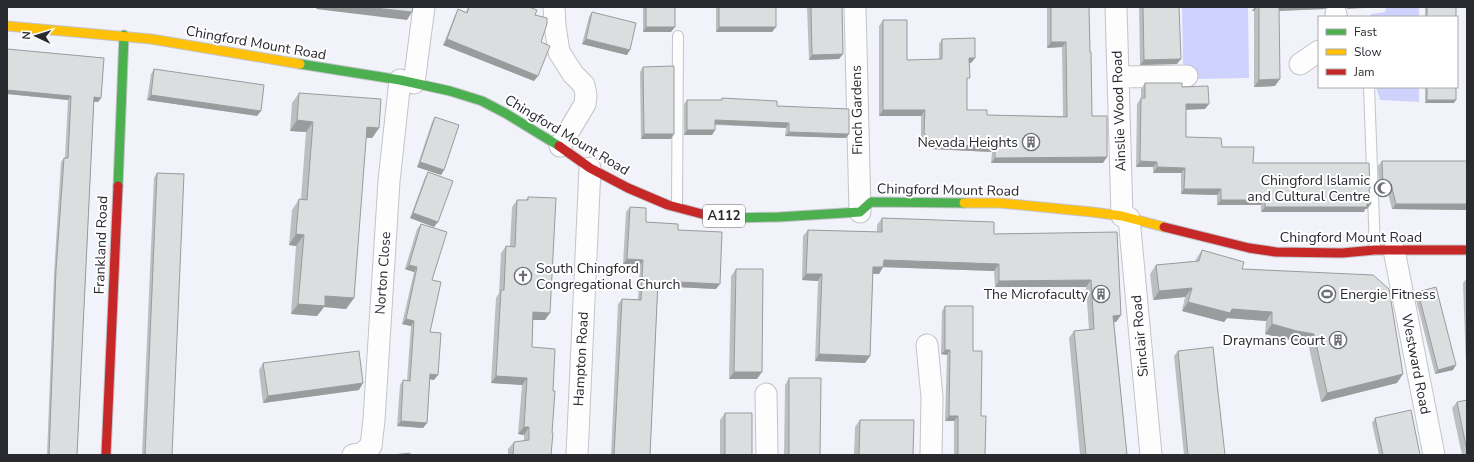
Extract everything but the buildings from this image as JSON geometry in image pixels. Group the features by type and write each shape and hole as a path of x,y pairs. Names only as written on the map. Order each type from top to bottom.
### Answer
{"main road":[{"name":"Chingford Mount Road","path":"7,26 151,39 407,81 450,91 482,101 560,146 590,168 628,188 668,205 702,214 735,218 779,218 860,212 871,202 1000,203 1126,217 1248,248 1276,252 1342,253 1384,250 1467,250"},
{"name":"Frankland Road","path":"106,455 124,36"}],"street":[{"path":"407,81 424,7"},
{"path":"554,7 559,52 573,74 584,85 586,95 585,104 560,146"},
{"name":"Finch Gardens","path":"855,7 860,212"},
{"name":"Ainslie Wood Road","path":"1116,7 1126,217"},
{"path":"1300,64 1318,52"},
{"path":"1119,77 1187,76"},
{"name":"Norton Close","path":"353,455 361,454 370,446 374,420 389,182 407,81"},
{"name":"Hampton Road","path":"577,455 590,168"},
{"name":"Sinclair Road","path":"1126,217 1151,455"},
{"name":"Westward Road","path":"1384,250 1420,387 1434,455"},
{"path":"927,345 932,397 931,455"},
{"path":"766,394 767,455"}],"lane":[{"path":"677,207 678,36"},
{"path":"1369,88 1384,250"}],"shaded area":[{"path":"1182,7 1249,7 1249,78 1194,79 1195,69 1183,67"},
{"path":"1386,7 1419,7 1419,16 1371,16 1371,14 1385,12"},
{"path":"1376,88 1419,88 1419,102 1380,100"}],"traffic: fast":[{"path":"118,186 124,35"},
{"path":"300,64 400,80 450,91 482,101 505,113 559,146"},
{"path":"732,218 779,217 860,212 871,202 964,203"}],"traffic: slow":[{"path":"7,26 151,39 300,64"},
{"path":"964,203 1000,203 1092,212 1122,216 1164,227"}],"traffic: jam":[{"path":"559,146 590,168 628,188 668,205 702,214 732,218"},
{"path":"106,455 118,186"},
{"path":"1164,227 1249,248 1276,252 1342,253 1375,250 1467,250"}],"place":[{"name":"Nevada Heights","path":"1031,142"},
{"name":"Chingford Islamic and Cultural Centre","path":"1383,188"},
{"name":"South Chingford Congregational Church","path":"523,276"},
{"name":"The Microfaculty","path":"1101,294"},
{"name":"Energie Fitness","path":"1327,294"},
{"name":"Draymans Court","path":"1338,340"}]}
